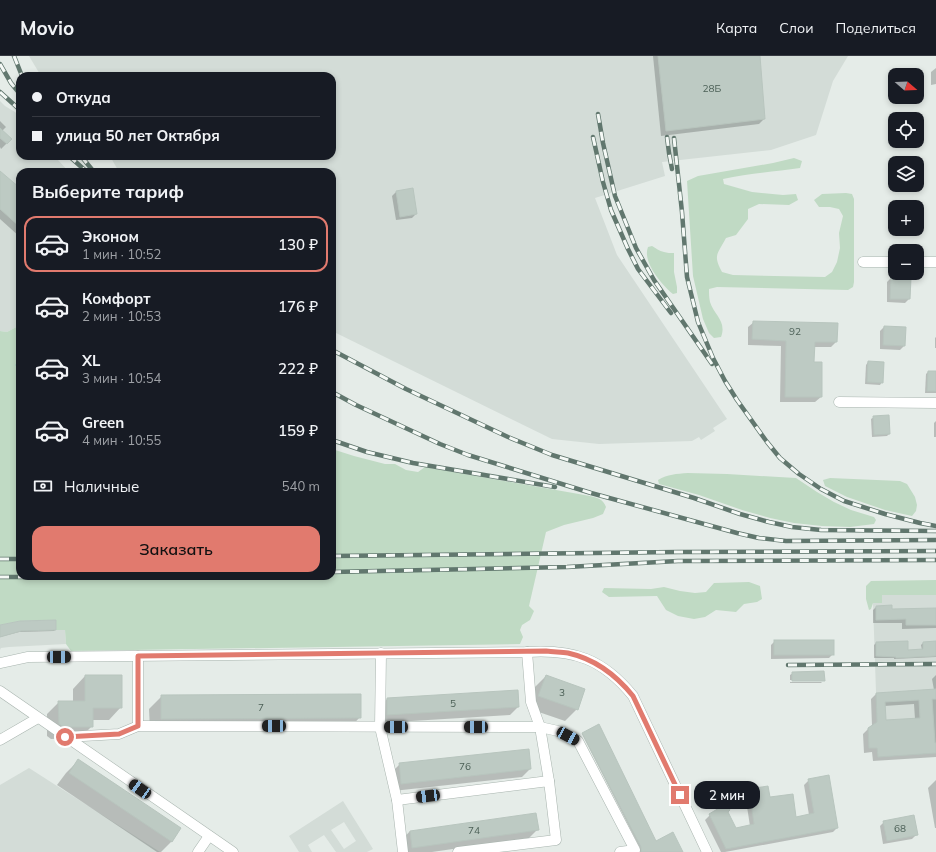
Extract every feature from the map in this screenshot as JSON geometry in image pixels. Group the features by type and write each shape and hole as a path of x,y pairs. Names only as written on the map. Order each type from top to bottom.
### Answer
{"street":[{"path":"863,262 888,262"},
{"path":"924,262 936,262"},
{"path":"839,402 936,403"},
{"path":"0,663 28,657 546,651 568,653 591,660 615,676 633,696 707,852"},
{"path":"458,852 556,840 549,781 540,727 531,702 527,652"},
{"path":"381,653 380,727 397,800 404,852"},
{"path":"138,656 138,726"},
{"path":"0,691 233,852"},
{"path":"0,740 38,718"},
{"path":"65,737 119,734 138,726 540,727 558,730 578,741 635,850 620,852"},
{"path":"397,800 549,781"},
{"path":"198,852 209,836"}],"shaded area":[{"path":"29,56 848,56 833,81 816,135 771,150 662,162 665,176 595,198 617,255 727,419 713,428 715,431 701,440 699,437 692,441 599,444 552,439 336,333 336,168 117,168 112,160 336,160 336,72 39,72"},
{"path":"0,101 16,113 16,160 58,160 65,168 16,168 16,327 7,332 0,331"},
{"path":"882,595 936,595 936,753 878,757 877,748 869,748 868,728 877,722 873,603"},
{"path":"56,620 65,630 66,644 9,647 1,648 0,650 0,625 20,621"},
{"path":"29,768 160,852 0,852 0,785"},
{"path":"343,801 373,849 367,852 336,852 324,835 308,845 312,852 299,852 289,836","holes":["344,822 356,841 344,849 331,830"]}],"green space":[{"path":"794,158 802,161 800,168 742,175 723,179 724,184 752,192 783,195 796,194 798,200 789,205 759,204 748,209 748,219 736,235 726,238 718,252 717,258 719,266 722,272 733,275 825,277 832,272 837,262 840,248 839,233 843,216 839,209 819,207 814,200 822,194 846,193 852,194 854,199 853,287 848,290 717,287 709,289 710,302 721,322 722,327 721,337 714,338 709,333 703,319 693,276 687,181 698,176"},
{"path":"652,246 662,252 674,253 674,272 677,293 673,294 669,290 654,273 650,266 647,253 648,247"},
{"path":"16,327 16,580 336,580 336,450 385,464 395,464 406,470 418,472 425,467 595,497 600,499 606,507 603,514 564,525 546,532 529,606 534,611 530,620 522,625 520,630 523,637 520,644 71,651 66,644 65,630 56,630 56,620 20,621 0,625 0,331 7,332"},
{"path":"688,473 796,478 834,502 851,510 874,517 876,520 874,524 850,527 794,523 742,510 699,495 659,484 658,480 665,477"},
{"path":"830,478 900,481 907,484 915,497 917,505 916,511 912,516 885,510 847,497 825,486 823,480"},
{"path":"936,580 936,595 882,595 882,603 873,603 871,609 869,610 866,599 866,586 871,581"},
{"path":"749,582 760,586 762,599 757,602 744,604 736,612 716,610 705,617 694,619 678,616 666,610 657,596 609,597 602,592 604,588 651,589 664,587 695,593 706,592 714,583"}],"building":[{"path":"658,56 760,56 765,119 666,131"},
{"path":"0,128 12,139 7,144 0,138"},
{"path":"0,171 16,185 16,223 0,209"},
{"path":"413,188 417,214 400,217 396,191"},
{"path":"891,280 911,280 910,299 890,299"},
{"path":"753,321 838,323 837,342 815,342 814,362 822,362 822,397 785,397 786,341 752,339"},
{"path":"884,326 906,327 905,346 883,345"},
{"path":"868,361 884,362 883,383 867,382"},
{"path":"928,371 936,371 936,391 927,391"},
{"path":"889,415 890,434 874,435 873,416"},
{"path":"892,605 892,609 936,608 936,625 906,625 906,619 876,620 876,606"},
{"path":"56,620 56,630 21,631 0,637 0,625 20,621"},
{"path":"774,640 834,640 834,655 774,655"},
{"path":"908,641 908,650 923,649 923,642 936,641 936,656 896,658 876,656 876,642"},
{"path":"824,671 825,681 792,681 792,672"},
{"path":"85,675 122,675 122,708 93,708 93,727 64,727 59,724 58,701 85,701"},
{"path":"546,675 585,689 578,710 538,696"},
{"path":"936,689 936,699 932,699 936,753 878,757 877,748 869,748 868,728 877,722 876,693","holes":["919,700 920,718 886,720 885,702"]},
{"path":"518,690 519,707 387,715 387,698"},
{"path":"361,694 361,718 161,719 161,695"},
{"path":"599,724 656,841 673,832 683,852 641,852 641,847 582,733"},
{"path":"529,749 531,769 401,784 399,763"},
{"path":"78,759 181,828 172,842 69,773"},
{"path":"829,775 838,828 726,849 709,814 726,804 730,810 728,812 736,828 754,824 749,789 768,786 770,797 793,794 796,817 814,813 808,779"},
{"path":"536,813 539,830 412,848 410,831"},
{"path":"914,815 918,835 887,841 883,821"}],"railway":[{"path":"14,56 20,72"},
{"path":"0,64 16,89"},
{"path":"0,92 16,106"},
{"path":"598,114 615,196 636,248 654,280 712,364"},
{"path":"593,137 611,210 628,249 638,269 671,313"},
{"path":"667,137 672,169"},
{"path":"674,138 687,277 698,322 713,358 737,400 780,458 799,474 821,489 844,501 885,514 936,526"},
{"path":"74,160 82,168"},
{"path":"84,160 91,168"},
{"path":"336,352 406,389 508,437 552,455 694,498 740,514 792,527 821,530 936,531"},
{"path":"336,394 440,444 468,455 591,493 737,533 759,538 786,541 936,540"},
{"path":"336,441 367,452 413,463 555,487"},
{"path":"336,556 936,551"},
{"path":"0,559 16,559"},
{"path":"336,572 567,567 678,561 936,560"},
{"path":"0,577 16,577"},
{"path":"788,665 936,664"}],"route":[{"path":"65,737 119,734 138,726 138,656 546,651 568,653 591,660 615,676 633,696 680,795"}]}
